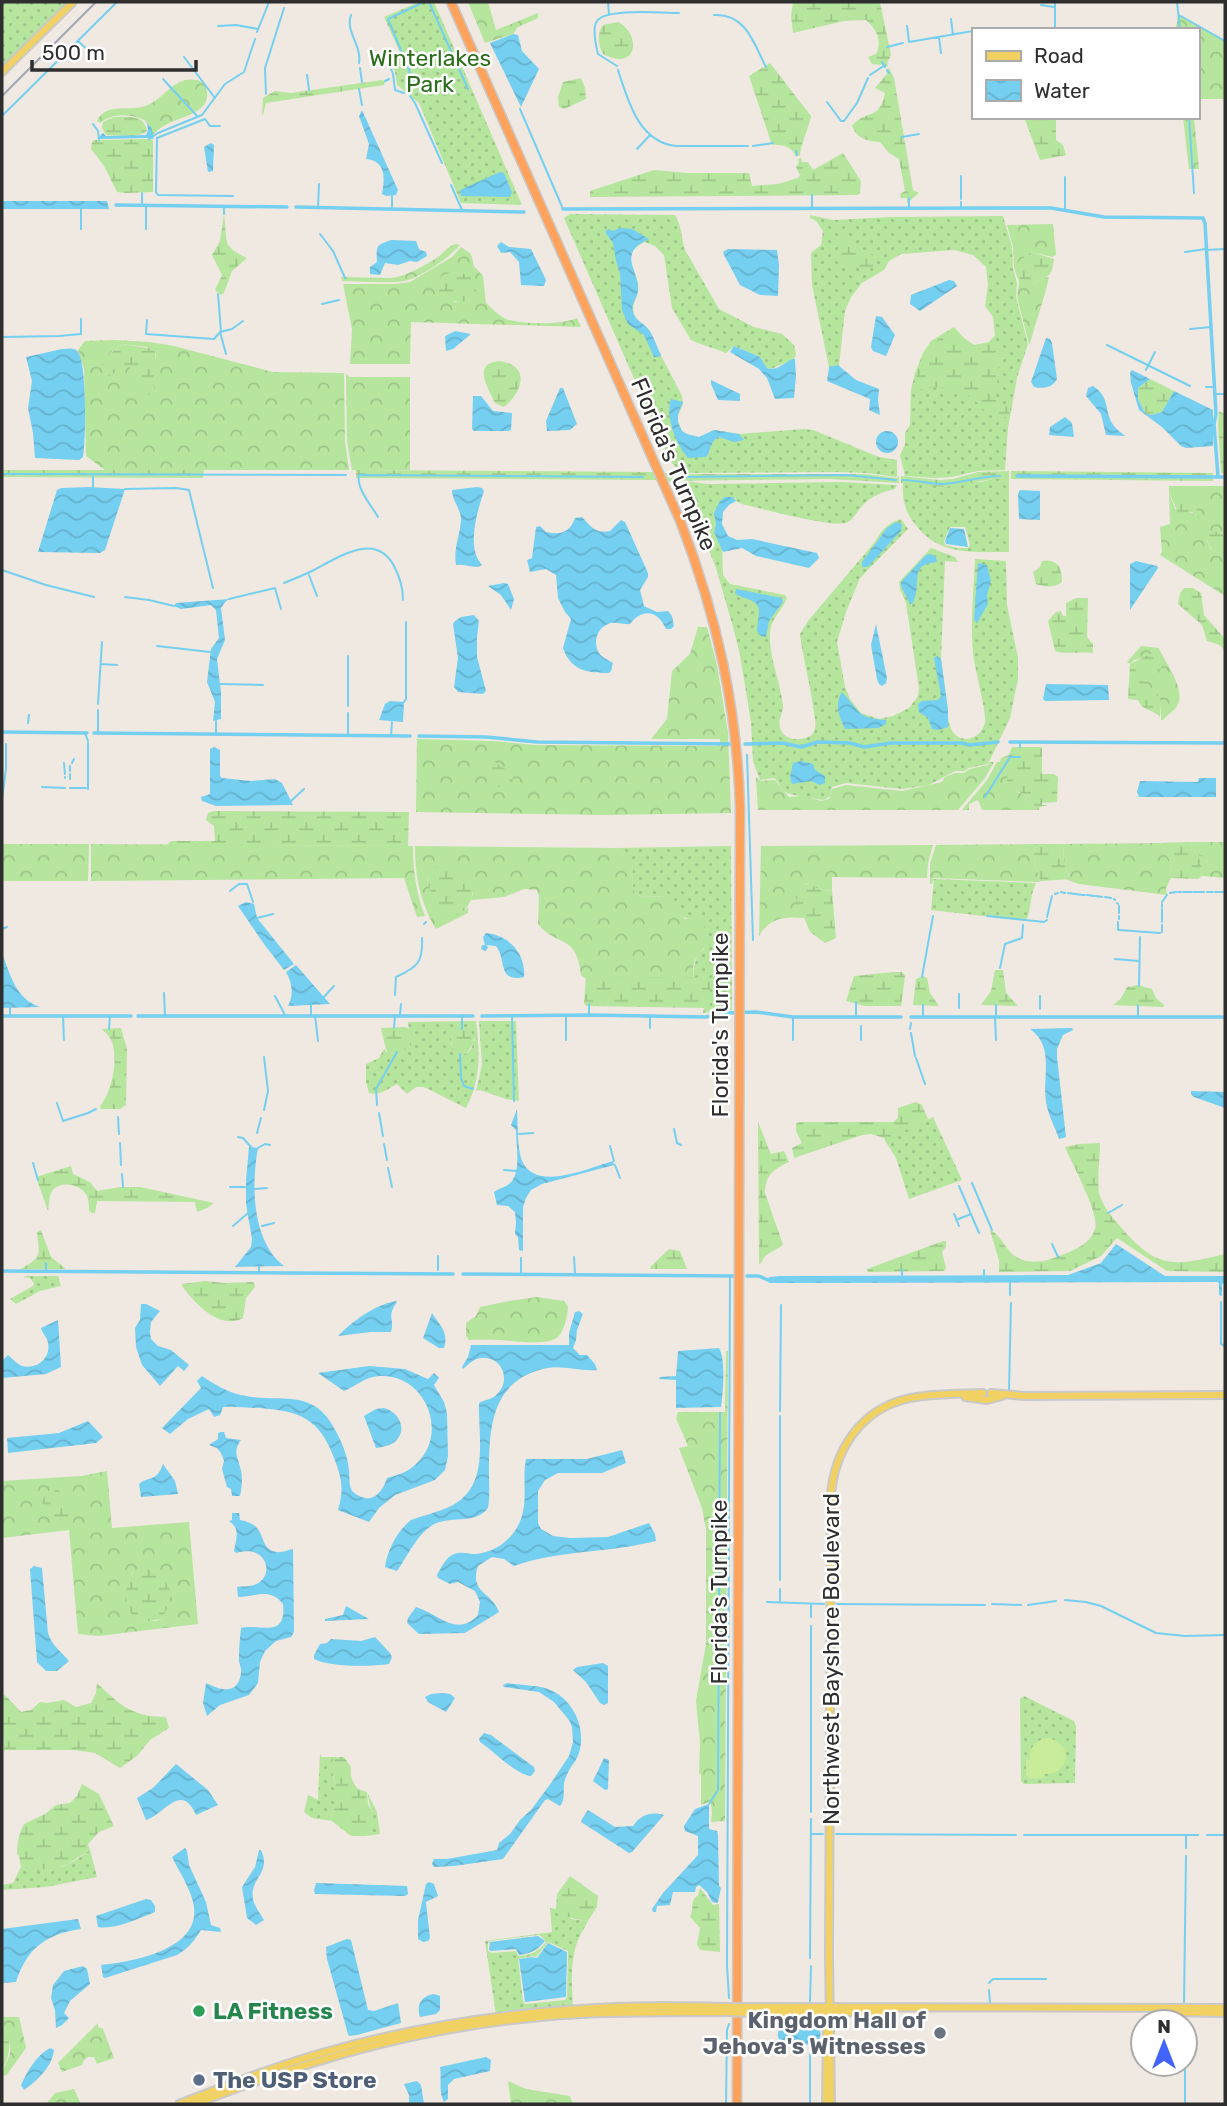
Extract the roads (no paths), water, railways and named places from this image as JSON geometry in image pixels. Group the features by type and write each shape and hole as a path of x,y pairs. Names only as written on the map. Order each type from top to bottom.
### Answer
{"highway":[{"name":"Florida's Turnpike","path":"454,2 681,523 708,598 726,671 736,740 740,807 741,1003 739,2104"}],"main road":[{"path":"2,72 73,2"},
{"name":"Northwest Bayshore Boulevard","path":"829,2010 831,1496 839,1456 849,1438 870,1417 888,1405 906,1399 949,1395 1225,1395"},
{"path":"193,2104 232,2084 279,2070 413,2036 528,2013 635,2006 728,2010"},
{"path":"173,2104 174,2101 216,2093 251,2082 294,2062 345,2047 412,2031 495,2020 728,2010 1129,2010"},
{"path":"829,2010 826,2069 829,2090"},
{"path":"829,2010 829,2104"},
{"path":"1199,2010 1225,2010"},
{"path":"1199,2013 1225,2010"},
{"path":"179,2104 199,2097"}],"water":[{"path":"513,34 518,35 522,51 539,69 521,107 490,43"},
{"path":"362,110 398,190 396,195 382,194 383,171 373,160 366,159 369,144 359,116"},
{"path":"147,124 151,127 154,139 97,139 103,133 106,136 146,135"},
{"path":"211,143 214,145 213,171 208,172 204,147"},
{"path":"500,172 504,173 512,192 510,197 461,196 460,190"},
{"path":"2,201 107,201 109,209 2,209"},
{"path":"620,228 632,229 649,239 634,249 632,254 632,265 638,283 633,311 651,333 661,355 659,357 654,357 644,335 628,324 622,310 620,273 613,243 605,232 608,229 613,231"},
{"path":"391,240 416,241 419,249 426,252 427,256 417,262 398,265 385,263 380,275 370,274 370,267 377,262 378,247"},
{"path":"501,242 509,247 531,249 546,280 544,286 521,285 519,262 510,252 501,253 497,246"},
{"path":"728,249 777,250 778,296 760,295 740,285 723,252"},
{"path":"949,280 954,281 957,286 920,311 910,304 911,295"},
{"path":"876,316 882,317 895,335 886,356 873,351 871,347"},
{"path":"455,331 471,334 453,349 446,351 445,336"},
{"path":"1046,338 1052,343 1057,379 1047,387 1034,387 1031,382"},
{"path":"734,346 760,357 767,368 771,369 795,359 794,398 775,399 767,378 759,369 730,352"},
{"path":"75,349 81,359 85,403 83,457 79,460 35,458 28,408 32,381 26,357"},
{"path":"838,365 856,380 879,389 880,415 869,410 870,399 827,381 829,367"},
{"path":"1132,370 1150,379 1138,388 1138,399 1145,413 1151,415 1162,412 1174,391 1213,410 1213,446 1181,446 1139,410 1131,383"},
{"path":"711,380 740,394 740,401 718,400"},
{"path":"1093,386 1102,394 1113,425 1125,436 1106,435 1101,414 1086,396 1088,388"},
{"path":"560,388 563,388 577,424 570,430 547,431 546,421"},
{"path":"473,396 481,396 493,411 512,413 511,430 474,431"},
{"path":"671,399 683,402 678,423 687,434 699,437 714,430 739,434 744,440 734,442 719,437 713,442 706,457 688,458 673,430 669,413"},
{"path":"1065,417 1072,423 1074,437 1049,435 1050,427"},
{"path":"887,431 895,434 898,442 895,450 887,453 879,450 876,442 879,434"},
{"path":"88,487 125,489 105,550 100,553 38,552 57,490"},
{"path":"477,487 484,491 474,530 477,558 482,565 456,565 461,518 452,490"},
{"path":"1020,490 1040,491 1040,520 1019,519"},
{"path":"725,497 733,497 736,501 723,512 722,524 728,536 737,540 752,539 817,553 819,558 809,568 756,556 742,548 723,552 714,532 714,513"},
{"path":"582,517 597,531 610,531 621,520 625,522 648,573 640,590 644,606 657,612 668,611 674,626 666,629 659,618 650,613 640,615 630,624 613,623 604,626 598,633 596,645 600,655 613,663 609,673 581,669 566,656 563,648 571,619 558,598 556,575 546,569 530,572 527,560 532,558 536,527 540,526 546,532 560,533 570,527 575,518"},
{"path":"896,522 902,524 901,531 868,567 862,567 862,562 887,528"},
{"path":"950,528 964,529 968,547 946,544"},
{"path":"926,555 936,557 937,562 919,570 916,595 910,604 901,582"},
{"path":"1136,561 1158,568 1130,610 1130,564"},
{"path":"978,563 987,565 991,581 987,595 988,604 977,623 974,620"},
{"path":"508,584 514,599 511,610 501,595 488,586"},
{"path":"736,589 782,598 783,602 769,621 766,637 757,631 757,604 738,596"},
{"path":"229,599 221,608 225,640 217,659 221,719 213,721 215,702 207,682 211,649 219,638 216,610 211,605 181,609 174,606 176,603"},
{"path":"474,615 479,621 477,657 486,691 483,694 458,692 454,687 458,658 453,624 461,617"},
{"path":"876,624 887,678 882,686 877,679 871,645"},
{"path":"937,656 941,659 948,710 948,727 938,730 932,729 928,718 919,712 918,704 922,701 938,700 941,696 934,658"},
{"path":"1046,684 1108,685 1109,700 1045,701 1043,699"},
{"path":"842,692 864,715 886,720 886,724 878,728 845,729 838,706"},
{"path":"390,701 404,702 403,722 379,720 385,704"},
{"path":"214,747 220,750 222,778 251,781 275,779 282,783 293,805 216,806 202,801 201,797 210,794 210,749"},
{"path":"801,761 813,764 815,770 825,776 825,783 820,785 811,781 792,784 790,777 793,763"},
{"path":"1199,778 1216,778 1216,797 1139,797 1137,792 1140,781 1198,782"},
{"path":"246,902 254,904 257,918 294,964 284,970 238,906"},
{"path":"486,933 502,937 514,947 522,961 524,977 515,978 506,974 496,946 486,945 486,951 481,949 482,945 485,945 483,937"},
{"path":"2,953 19,992 40,1007 2,1008"},
{"path":"296,965 330,1004 288,1006 292,989 286,972"},
{"path":"1030,1029 1073,1030 1063,1035 1057,1049 1066,1137 1059,1139 1046,1102 1045,1053 1038,1036"},
{"path":"1191,1091 1225,1092 1225,1108 1194,1097"},
{"path":"517,1109 521,1158 527,1169 537,1175 562,1176 613,1161 614,1165 542,1184 531,1190 523,1207 523,1251 519,1250 518,1237 515,1234 515,1212 508,1206 497,1205 494,1192 509,1184 516,1173 516,1130 511,1125"},
{"path":"249,1147 258,1148 255,1195 260,1228 273,1256 284,1266 235,1267 251,1247 252,1239 246,1204"},
{"path":"1116,1244 1165,1276 1225,1276 1222,1296 1219,1295 1217,1282 770,1283 765,1280 780,1276 1068,1275 1101,1263"},
{"path":"396,1301 391,1315 391,1332 338,1336 364,1314"},
{"path":"141,1304 160,1311 151,1322 151,1339 158,1346 171,1350 189,1365 184,1371 178,1366 160,1386 142,1365 136,1347 135,1328 140,1320"},
{"path":"575,1312 583,1314 573,1348 580,1355 587,1355 597,1370 543,1369 525,1375 512,1385 496,1410 492,1425 488,1508 476,1517 431,1526 416,1541 397,1571 385,1567 394,1542 411,1520 453,1505 465,1496 473,1485 480,1459 479,1403 496,1395 502,1388 504,1376 499,1365 489,1358 476,1359 463,1369 471,1345 569,1345 569,1333"},
{"path":"432,1313 445,1333 444,1348 439,1348 423,1338"},
{"path":"58,1320 61,1367 46,1374 2,1378 2,1361 8,1355 22,1366 33,1366 42,1362 48,1348 41,1328"},
{"path":"719,1348 723,1368 721,1407 676,1408 676,1380 659,1379 676,1376 678,1351"},
{"path":"369,1366 405,1369 428,1379 434,1373 439,1378 434,1385 447,1413 448,1456 445,1470 435,1480 395,1495 379,1508 369,1522 338,1510 341,1484 337,1465 322,1434 315,1426 297,1415 274,1409 223,1407 220,1415 214,1417 209,1409 188,1419 170,1434 162,1428 201,1388 197,1381 202,1376 241,1395 304,1401 325,1415 337,1432 344,1448 352,1491 364,1498 374,1497 387,1478 410,1469 426,1451 431,1437 431,1422 428,1407 420,1394 409,1384 395,1378 379,1376 344,1391 318,1373"},
{"path":"384,1408 398,1418 401,1433 393,1443 376,1448 364,1416"},
{"path":"88,1421 103,1437 96,1443 8,1453 7,1438 59,1433"},
{"path":"224,1432 226,1438 241,1440 236,1450 242,1474 240,1496 232,1496 222,1469 224,1461 221,1453 209,1445 218,1439 218,1433"},
{"path":"622,1450 626,1463 602,1473 558,1473 545,1480 538,1491 538,1523 541,1529 553,1536 570,1538 608,1537 649,1523 656,1541 549,1557 514,1566 504,1559 492,1557 478,1566 476,1575 479,1587 499,1612 465,1633 419,1634 407,1623 416,1607 455,1624 470,1622 478,1615 480,1602 475,1591 458,1582 450,1584 437,1575 451,1555 484,1553 504,1543 514,1532 523,1512 526,1459 587,1459"},
{"path":"163,1464 175,1481 178,1494 141,1497 139,1484 155,1476"},
{"path":"232,1513 239,1513 240,1520 255,1527 270,1550 278,1552 293,1549 294,1632 291,1637 276,1641 265,1651 260,1662 258,1683 249,1695 220,1705 207,1716 203,1703 206,1683 228,1689 239,1680 241,1628 270,1628 281,1622 283,1615 283,1604 273,1596 262,1594 238,1597 237,1587 252,1586 261,1581 266,1569 262,1557 255,1553 234,1551 237,1534 229,1521 232,1520"},
{"path":"34,1566 42,1568 48,1633 54,1645 69,1661 57,1671 46,1671 37,1662 30,1569"},
{"path":"346,1606 369,1619 325,1621 343,1615"},
{"path":"375,1637 390,1653 392,1657 389,1664 350,1666 314,1659 320,1644 331,1639 361,1641"},
{"path":"603,1663 608,1666 608,1703 604,1705 573,1670"},
{"path":"507,1683 540,1687 555,1692 570,1705 575,1714 581,1743 578,1756 565,1781 562,1803 560,1806 545,1800 503,1859 434,1867 434,1859 497,1850 499,1843 531,1810 569,1756 573,1742 572,1727 554,1702 539,1692 504,1687"},
{"path":"443,1693 455,1698 446,1712 428,1702 425,1697"},
{"path":"484,1733 491,1735 534,1767 535,1771 531,1776 512,1767 480,1742 479,1739"},
{"path":"604,1758 609,1760 608,1789 605,1790 593,1781"},
{"path":"176,1764 208,1790 218,1805 196,1815 190,1805 178,1800 146,1820 137,1798 153,1788"},
{"path":"709,1804 709,1829 717,1831 718,1835 721,1888 718,1902 712,1902 707,1892 699,1885 695,1892 673,1892 670,1905 657,1906 656,1912 653,1912 652,1909 663,1893 698,1855 698,1836 685,1831 684,1826 695,1809"},
{"path":"588,1810 615,1827 633,1826 639,1819 650,1814 664,1815 629,1853 581,1822"},
{"path":"185,1848 189,1865 206,1902 211,1925 220,1928 221,1932 201,1930 191,1944 177,1955 103,1977 101,1965 131,1961 164,1950 178,1942 188,1931 194,1918 193,1902 172,1857"},
{"path":"259,1850 264,1858 264,1865 254,1886 253,1899 264,1920 256,1925 247,1918 242,1887 255,1867"},
{"path":"316,1883 407,1886 408,1894 315,1894"},
{"path":"426,1884 434,1884 438,1896 426,1902 430,1938 423,1942 418,1939 418,1920"},
{"path":"146,1899 151,1900 155,1912 119,1925 98,1927 96,1916"},
{"path":"78,1919 81,1929 48,1939 26,1960 16,1982 2,1983 2,1929"},
{"path":"538,1936 545,1941 527,1953 519,1955 516,1949 489,1950 490,1942"},
{"path":"351,1940 368,2010 374,2011 398,2003 401,2023 349,2036 326,1947"},
{"path":"548,1943 567,1952 566,1997 525,2002 519,1959 537,1958"},
{"path":"83,1966 87,1969 90,1984 70,2001 64,2013 69,2018 56,2028 51,1998 53,1985 64,1971"},
{"path":"434,1994 440,1996 440,2010 436,2014 420,2017 421,2002"},
{"path":"816,2023 820,2034 816,2044 788,2044 779,2039 781,2026"},
{"path":"50,2048 54,2050 47,2068 24,2090 21,2085 30,2069"},
{"path":"486,2057 491,2060 490,2071 454,2079 448,2085 448,2099 444,2102 440,2067"},
{"path":"417,2081 421,2085 424,2104 409,2104 409,2095 404,2084"}],"waterway":[{"path":"2,116 117,2"},
{"path":"257,32 269,2"},
{"path":"414,82 388,19 424,2"},
{"path":"429,2 468,89"},
{"path":"608,2 609,14"},
{"path":"1055,2 1055,28"},
{"path":"1177,2 1180,28"},
{"path":"1041,5 1054,7"},
{"path":"266,94 265,68 284,8"},
{"path":"617,66 598,54 595,42 597,21 611,14 679,13"},
{"path":"351,15 350,27 358,50 359,63"},
{"path":"714,15 734,19 741,25 753,40 766,67"},
{"path":"1179,15 1225,41"},
{"path":"951,19 953,35"},
{"path":"218,26 236,25 258,29"},
{"path":"907,26 909,42 972,31"},
{"path":"939,37 941,53"},
{"path":"149,139 202,115 225,84 244,72 255,39"},
{"path":"78,41 90,52"},
{"path":"887,47 903,43"},
{"path":"184,57 215,98"},
{"path":"882,62 885,67"},
{"path":"389,64 395,90 404,93"},
{"path":"870,75 885,65"},
{"path":"360,68 362,82"},
{"path":"618,70 631,107 644,129 653,137 677,146 748,146"},
{"path":"307,75 309,90"},
{"path":"827,102 841,121 844,121 857,103 868,78"},
{"path":"163,79 198,117"},
{"path":"385,81 389,79"},
{"path":"359,89 362,105"},
{"path":"410,96 442,163"},
{"path":"520,109 563,209"},
{"path":"220,126 210,126 205,119 157,138 156,192 158,195 233,196"},
{"path":"1189,119 1194,193"},
{"path":"93,124 98,131 99,140"},
{"path":"902,137 919,134"},
{"path":"637,149 650,135"},
{"path":"753,146 773,143"},
{"path":"796,151 797,155"},
{"path":"961,176 961,199"},
{"path":"1065,177 1065,209"},
{"path":"318,207 319,184"},
{"path":"451,185 462,210"},
{"path":"142,193 142,205"},
{"path":"812,195 812,209"},
{"path":"392,196 392,209"},
{"path":"909,198 909,208"},
{"path":"961,202 961,208"},
{"path":"116,205 287,207"},
{"path":"146,206 146,229"},
{"path":"224,206 224,214"},
{"path":"296,207 524,212"},
{"path":"563,209 1051,208 1104,217 1203,218 1218,477"},
{"path":"81,209 81,229"},
{"path":"320,234 333,251 345,278"},
{"path":"1185,252 1206,249"},
{"path":"1206,250 1225,249"},
{"path":"147,320 146,334 214,339 221,331 218,294"},
{"path":"322,304 339,300"},
{"path":"2,337 81,334 81,319"},
{"path":"226,354 220,332 232,329 243,321"},
{"path":"1190,329 1211,327"},
{"path":"1107,345 1190,386"},
{"path":"1147,368 1155,352"},
{"path":"1206,387 1214,387"},
{"path":"1215,394 1224,394"},
{"path":"2,474 346,475"},
{"path":"93,475 93,488"},
{"path":"378,517 362,491 359,475 643,477"},
{"path":"687,477 846,475 896,480"},
{"path":"903,480 943,484 1000,476"},
{"path":"1017,476 1225,477"},
{"path":"125,489 189,490 213,588"},
{"path":"284,583 357,550 378,550 395,568 403,600"},
{"path":"2,570 94,597"},
{"path":"309,575 317,596"},
{"path":"229,599 275,588 281,609"},
{"path":"125,597 174,606"},
{"path":"404,702 406,622"},
{"path":"98,704 102,642"},
{"path":"157,646 210,652"},
{"path":"348,656 348,706"},
{"path":"101,664 117,665"},
{"path":"220,684 263,685"},
{"path":"98,710 98,733"},
{"path":"348,713 348,736"},
{"path":"28,723 29,715"},
{"path":"216,721 216,735"},
{"path":"391,736 392,722"},
{"path":"2,732 87,733"},
{"path":"85,733 88,741"},
{"path":"94,733 410,736"},
{"path":"419,736 486,737 537,742 732,744"},
{"path":"745,744 783,743 801,747 818,742 850,743 864,747 891,743 970,745 998,742"},
{"path":"1010,742 1225,743"},
{"path":"1020,742 1020,747"},
{"path":"88,743 88,789"},
{"path":"2,800 6,744"},
{"path":"747,755 753,940"},
{"path":"985,797 1010,757 1020,757"},
{"path":"72,763 74,759"},
{"path":"64,763 65,774"},
{"path":"70,766 70,771"},
{"path":"70,774 70,779"},
{"path":"42,787 65,788"},
{"path":"70,788 86,788"},
{"path":"291,801 304,789"},
{"path":"230,891 239,884 247,884 253,902"},
{"path":"1061,892 1065,893"},
{"path":"1170,893 1176,892"},
{"path":"1183,892 1192,892"},
{"path":"1194,892 1204,892"},
{"path":"1207,892 1213,892"},
{"path":"1215,892 1224,892"},
{"path":"1068,893 1082,895"},
{"path":"1087,895 1094,896"},
{"path":"1162,902 1167,895"},
{"path":"1047,917 1052,896"},
{"path":"1096,896 1102,897"},
{"path":"1105,897 1111,898"},
{"path":"1119,906 1119,913"},
{"path":"1162,909 1162,922"},
{"path":"257,918 273,914"},
{"path":"922,977 933,916"},
{"path":"987,916 1044,922 1047,920"},
{"path":"1118,922 1118,930"},
{"path":"1000,968 1005,944 1022,938 1023,925"},
{"path":"1162,925 1162,932"},
{"path":"2,929 7,927"},
{"path":"1119,930 1160,933"},
{"path":"1139,986 1140,937"},
{"path":"395,995 396,977 418,963 422,938"},
{"path":"1115,959 1139,961"},
{"path":"323,998 334,986"},
{"path":"164,993 165,1016"},
{"path":"959,994 959,1008"},
{"path":"275,996 285,1015"},
{"path":"1040,996 1040,1009"},
{"path":"856,1002 856,1017"},
{"path":"311,1004 311,1015"},
{"path":"400,1015 401,1004"},
{"path":"589,1004 589,1015"},
{"path":"923,1005 923,1017"},
{"path":"996,1005 996,1017"},
{"path":"1138,1005 1138,1017"},
{"path":"10,1008 10,1016"},
{"path":"482,1016 706,1017 724,1013 756,1012 793,1017 901,1017"},
{"path":"315,1015 318,1041"},
{"path":"394,1028 395,1015"},
{"path":"462,1015 462,1029"},
{"path":"512,1015 514,1101"},
{"path":"566,1015 566,1040"},
{"path":"2,1016 131,1016"},
{"path":"63,1016 64,1040"},
{"path":"109,1029 110,1016"},
{"path":"138,1016 473,1016"},
{"path":"650,1016 650,1028"},
{"path":"793,1017 793,1040"},
{"path":"911,1017 1225,1017"},
{"path":"995,1017 996,1040"},
{"path":"910,1029 911,1023"},
{"path":"861,1026 861,1040"},
{"path":"911,1033 915,1056"},
{"path":"377,1105 376,1089 397,1052"},
{"path":"460,1054 461,1078 464,1086 473,1089"},
{"path":"264,1057 268,1091 264,1110"},
{"path":"916,1058 925,1084"},
{"path":"57,1103 63,1121 96,1109"},
{"path":"379,1113 383,1136"},
{"path":"118,1117 119,1134"},
{"path":"257,1133 261,1118"},
{"path":"674,1129 677,1143 681,1145"},
{"path":"519,1134 533,1133"},
{"path":"238,1137 243,1138 252,1148"},
{"path":"120,1143 121,1165"},
{"path":"258,1148 265,1144 270,1145"},
{"path":"384,1144 387,1160"},
{"path":"610,1146 614,1161"},
{"path":"33,1163 38,1180"},
{"path":"615,1165 620,1178"},
{"path":"388,1168 392,1187"},
{"path":"504,1170 516,1171"},
{"path":"122,1174 123,1187"},
{"path":"972,1183 992,1230"},
{"path":"959,1186 979,1233"},
{"path":"230,1187 245,1187"},
{"path":"254,1189 267,1188"},
{"path":"1108,1213 1122,1205"},
{"path":"233,1226 248,1213"},
{"path":"954,1214 956,1218"},
{"path":"956,1220 971,1214"},
{"path":"957,1221 959,1226"},
{"path":"262,1226 274,1223"},
{"path":"1052,1244 1058,1257"},
{"path":"438,1256 438,1270"},
{"path":"574,1257 575,1274"},
{"path":"521,1258 521,1274"},
{"path":"46,1263 46,1272"},
{"path":"259,1267 259,1273"},
{"path":"902,1270 902,1276"},
{"path":"984,1270 984,1276"},
{"path":"2,1271 453,1274"},
{"path":"463,1274 734,1276"},
{"path":"729,1998 730,1276"},
{"path":"747,1276 759,1276 768,1280"},
{"path":"1010,1282 1010,1295"},
{"path":"1221,1302 1221,1344 1225,1346"},
{"path":"1009,1391 1011,1303"},
{"path":"780,1411 781,1305"},
{"path":"709,1804 718,1790 720,1413"},
{"path":"780,1416 780,1580"},
{"path":"780,1589 780,1602"},
{"path":"1065,1600 1101,1606 1156,1633 1185,1636 1225,1635"},
{"path":"1028,1605 1056,1601"},
{"path":"767,1602 824,1604"},
{"path":"811,1604 811,1617"},
{"path":"837,1604 985,1605"},
{"path":"992,1604 1021,1605"},
{"path":"811,1626 811,1812"},
{"path":"810,1958 811,1819"},
{"path":"811,1834 823,1834"},
{"path":"836,1834 1016,1835"},
{"path":"1024,1835 1198,1835"},
{"path":"1207,1835 1225,1835"},
{"path":"1186,1836 1186,1848"},
{"path":"1184,2003 1186,1856"},
{"path":"810,2001 811,1966"},
{"path":"989,1983 993,1979 1046,1979"},
{"path":"989,1990 990,2003"},
{"path":"726,2104 729,2024"},
{"path":"810,2054 810,2104"},
{"path":"1185,2078 1185,2102"}],"railway":[{"path":"2,96 96,2"}],"place":[{"name":"LA Fitness","path":"199,2011"},
{"name":"Kingdom Hall of Jehova's Witnesses","path":"940,2033"},
{"name":"The USP Store","path":"199,2080"}],"park label":[{"name":"Winterlakes Park","path":"430,71"}]}
